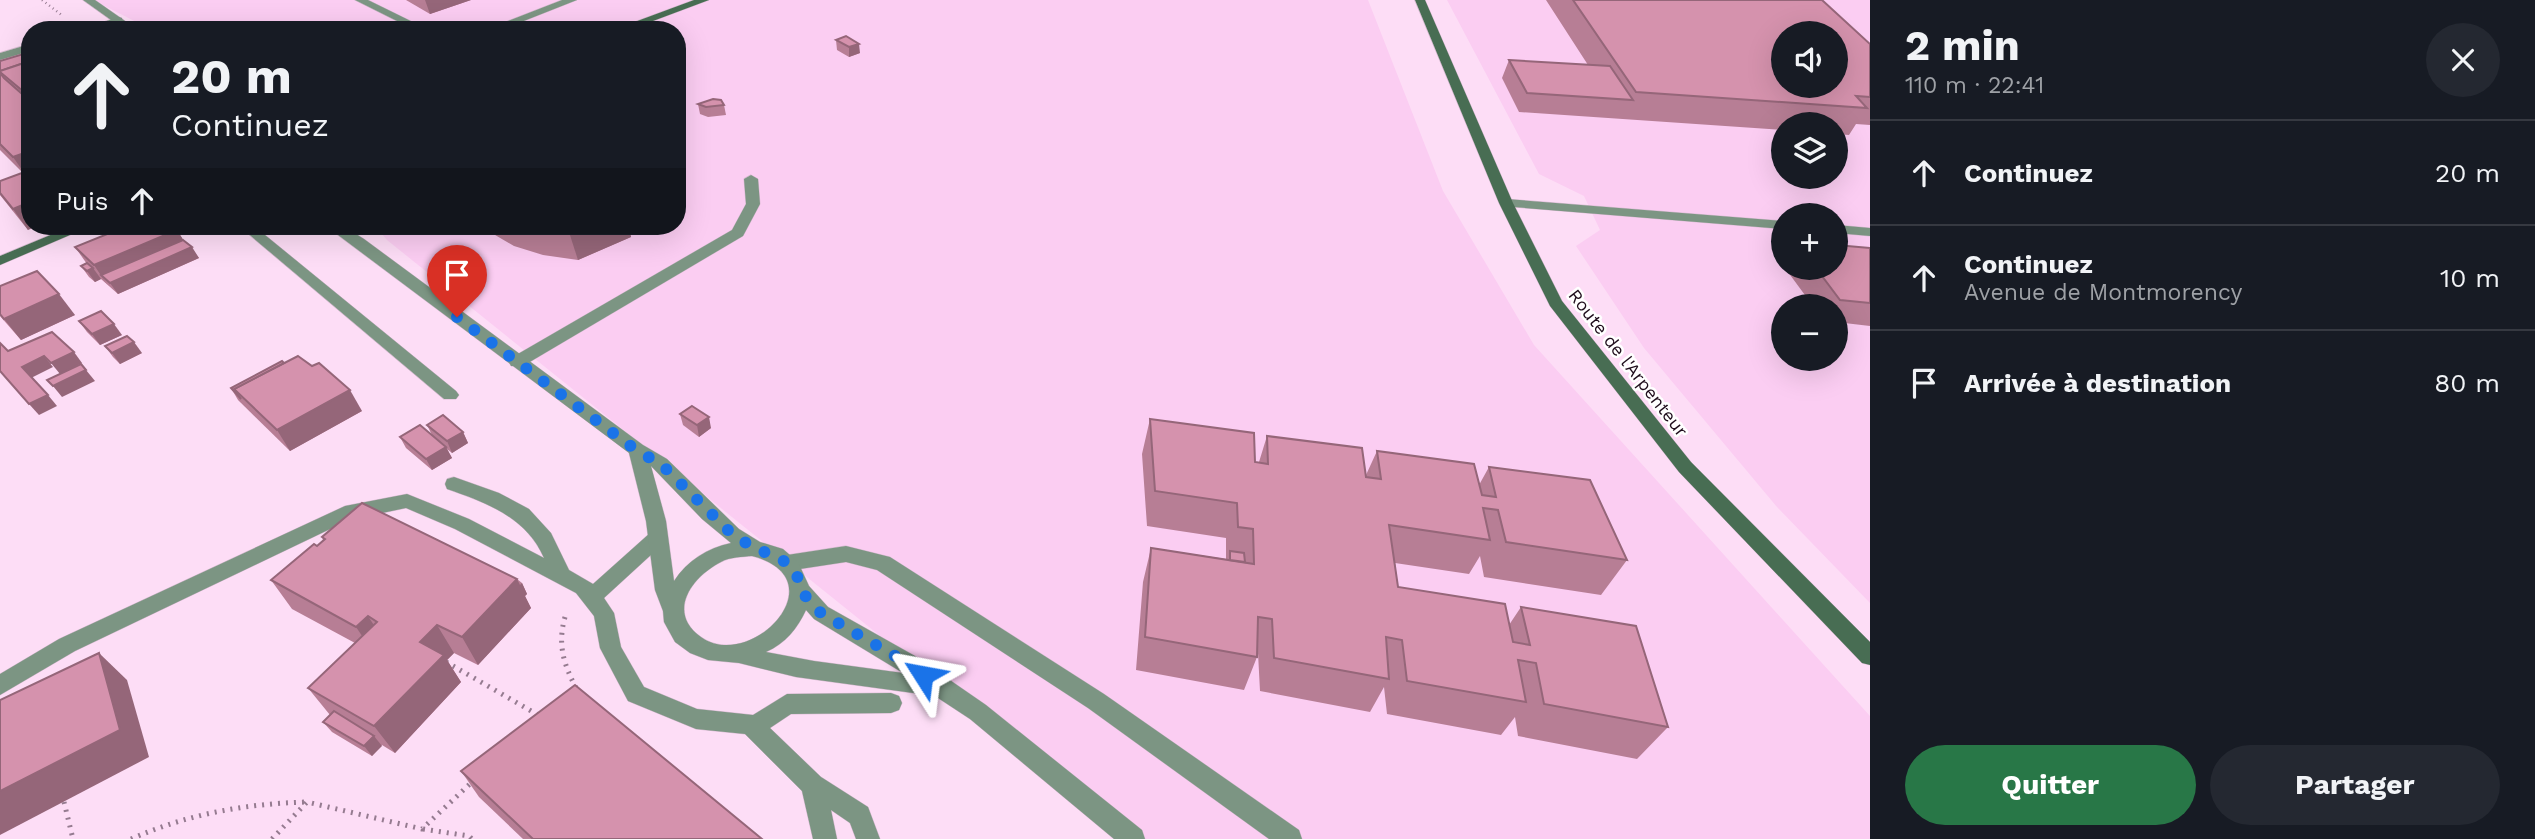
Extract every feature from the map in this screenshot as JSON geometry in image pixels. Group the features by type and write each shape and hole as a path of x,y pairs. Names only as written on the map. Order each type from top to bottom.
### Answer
{"main road":[{"path":"644,21 704,0"},
{"name":"Route de l'Arpenteur","path":"1420,0 1506,203 1555,303 1685,467 1870,656"},
{"path":"0,261 62,235"}],"street":[{"path":"88,0 118,20"},
{"path":"360,0 405,21"},
{"path":"515,21 572,0"},
{"path":"0,57 21,50"},
{"path":"517,362 738,233 753,204 751,179"},
{"path":"1506,203 1771,224"},
{"path":"1848,230 1870,232"},
{"path":"257,235 450,395"},
{"path":"357,235 517,362 636,450 661,464 732,534 759,551"},
{"path":"636,450 656,522 665,590 673,612"},
{"path":"454,484 498,499 528,518 552,546 561,576"},
{"path":"0,685 67,645 345,513 407,501 462,524 587,592 604,613 611,648 636,694 696,719 750,724 813,785 859,815 869,839"},
{"path":"587,592 657,538"},
{"path":"738,654 760,648 779,636 793,621 799,606 797,575 787,563 771,553 730,550 709,557 693,569 680,584 673,601 674,618 682,634 697,646 716,653 738,654 795,668 869,676 939,688"},
{"path":"787,563 846,554 883,563 1096,701 1290,839"},
{"path":"800,590 821,613 907,663 939,688 978,712 1133,839"},
{"path":"753,727 787,704 891,703"},
{"path":"813,785 825,839"}],"path":[{"path":"568,696 578,689 563,662 560,634 567,606 587,592"},
{"path":"445,662 540,716"},
{"path":"531,724 549,709"},
{"path":"422,829 477,776"},
{"path":"64,802 73,839"},
{"path":"272,839 307,802"},
{"path":"131,839 169,821 242,806 307,802 472,839"}],"shaded area":[{"path":"93,0 1368,0 1443,191 1534,345 1870,716 1870,839 1133,839 383,235 686,235 686,21 134,21"},
{"path":"1447,0 1870,0 1870,603 1777,507 1644,348 1576,246 1600,230 1584,196 1539,174"}],"building":[{"path":"1573,0 1822,0 1845,21 1771,21 1771,98 1848,98 1848,24 1870,44 1870,97 1856,96 1867,108 1636,92"},
{"path":"846,36 859,44 849,47 836,40"},
{"path":"21,55 21,64 0,71 0,61"},
{"path":"1509,60 1610,66 1633,100 1527,93"},
{"path":"21,64 21,90 0,72"},
{"path":"0,73 21,93 21,154 13,157 0,144"},
{"path":"713,99 721,100 724,105 706,107 698,104"},
{"path":"21,173 21,206 13,209 0,193 0,181"},
{"path":"105,235 165,235 94,265 75,247"},
{"path":"183,240 192,247 110,283 101,275"},
{"path":"1848,246 1870,248 1870,303 1848,301 1848,294 1836,294 1825,280 1848,280"},
{"path":"87,263 93,268 87,271 81,266"},
{"path":"37,271 59,294 4,319 0,314 0,286"},
{"path":"101,311 114,324 92,334 79,321"},
{"path":"52,332 74,352 51,363 44,356 22,367 48,395 29,404 0,371 0,343 8,351"},
{"path":"127,336 134,342 112,353 105,346"},
{"path":"298,356 312,366 319,363 350,390 277,430 234,389"},
{"path":"282,361 284,363 234,389 241,399 231,388"},
{"path":"81,364 86,370 53,386 47,380"},
{"path":"692,406 709,417 697,425 680,414"},
{"path":"443,415 463,432 447,441 427,425"},
{"path":"1150,419 1254,433 1255,462 1268,464 1267,436 1362,448 1366,477 1381,479 1377,451 1474,464 1482,495 1496,497 1489,467 1590,480 1627,560 1506,542 1498,510 1483,508 1490,540 1389,525 1398,587 1505,604 1513,642 1530,645 1521,607 1636,626 1668,727 1544,704 1536,663 1518,660 1526,702 1407,681 1402,640 1386,637 1389,679 1274,658 1272,619 1258,617 1257,657 1145,637 1151,548 1254,564 1253,529 1238,527 1237,503 1155,491"},
{"path":"420,425 446,447 426,459 400,437"},
{"path":"362,503 517,579 462,637 437,625 420,642 444,655 374,726 308,688 377,622 368,616 356,627 271,580 314,544 317,546 325,539 322,537"},
{"path":"1230,551 1244,553 1245,562 1230,560"},
{"path":"99,653 120,730 0,791 0,700"},
{"path":"575,685 762,839 533,839 461,771"},
{"path":"334,711 374,736 364,746 323,722"}],"route":[{"path":"457,317 558,389 636,450 661,464 732,534 759,551 771,553 787,563 797,575 800,590 821,613 923,675"}]}
